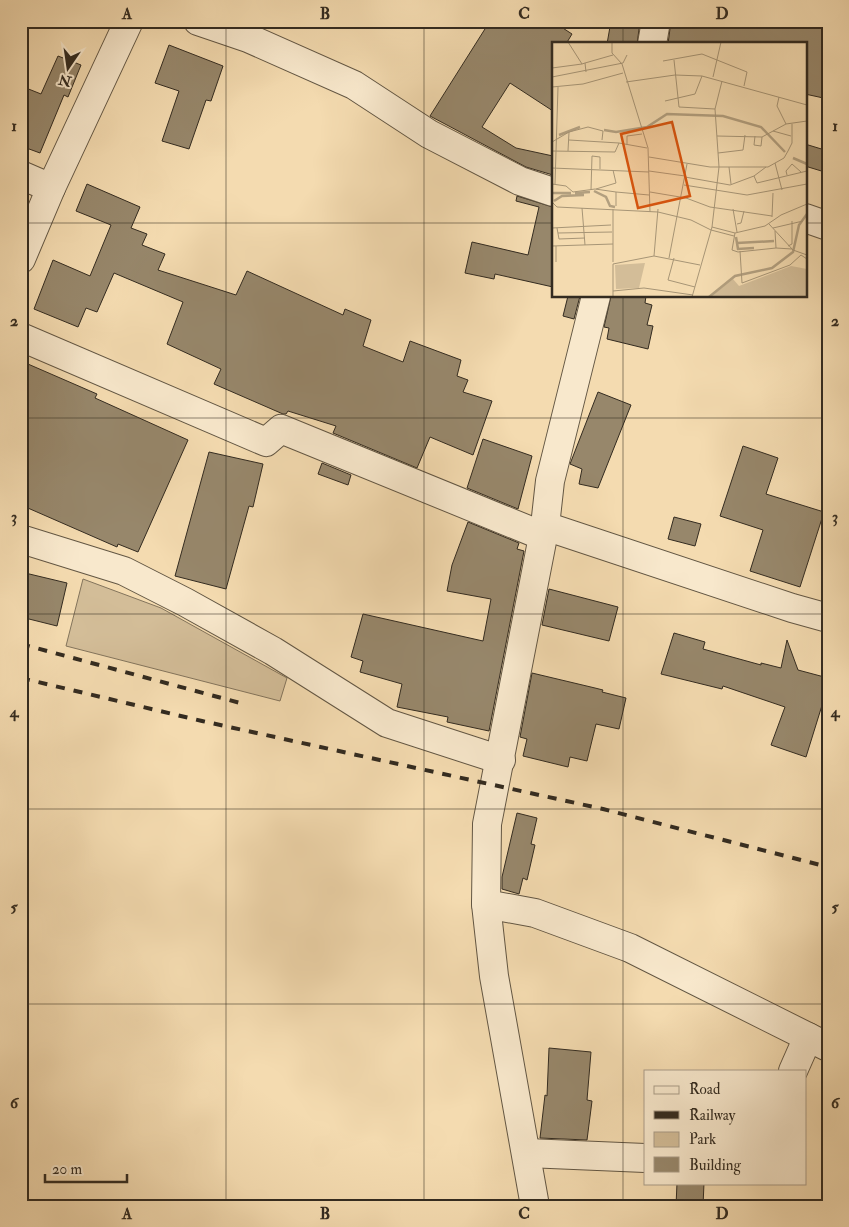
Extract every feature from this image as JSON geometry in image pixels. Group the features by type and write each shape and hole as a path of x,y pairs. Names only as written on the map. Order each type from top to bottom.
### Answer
{"street":[{"path":"21,259 51,188 129,21"},
{"path":"198,21 248,38 354,85 436,138 520,181 552,192"},
{"path":"652,42 656,21"},
{"path":"21,175 51,188"},
{"path":"806,218 828,226"},
{"path":"535,1206 494,976 486,904 487,824 501,760 544,531 550,482 596,298"},
{"path":"21,337 266,442 281,429 544,531 828,618"},
{"path":"21,539 124,571 185,602 273,652 387,723 501,760"},
{"path":"486,904 535,913 630,948 818,1042 794,1070"},
{"path":"527,1153 644,1158"}],"green space":[{"path":"83,579 161,608 287,678 280,701 66,646"}],"building":[{"path":"490,21 552,21 572,34 567,42 552,42 552,110 510,83 482,127 516,148 552,156 552,175 526,167 430,116"},
{"path":"611,21 640,22 637,42 607,42"},
{"path":"671,21 812,21 828,26 828,99 806,94 806,42 668,42"},
{"path":"169,45 223,66 211,101 206,100 189,149 162,141 179,91 155,83"},
{"path":"58,56 81,65 68,97 64,95 40,153 21,146 21,86 41,94"},
{"path":"806,144 828,151 828,173 806,166"},
{"path":"87,184 140,207 131,228 147,234 142,245 165,254 158,270 236,295 247,271 343,315 345,309 371,320 363,346 403,362 410,341 461,360 457,376 468,380 463,392 492,401 473,455 430,437 417,468 333,433 336,426 288,411 286,414 283,414 214,384 221,369 167,344 183,302 114,273 97,312 86,308 78,327 34,309 53,260 90,276 111,225 76,211"},
{"path":"517,196 552,207 552,287 495,274 494,279 465,273 472,242 528,255 539,207 516,201"},
{"path":"568,298 579,298 574,319 563,316"},
{"path":"611,298 646,298 645,303 652,305 647,325 653,326 648,349 607,339 609,328 604,327"},
{"path":"21,361 97,394 95,398 188,440 138,552 118,544 117,547 21,505"},
{"path":"598,392 631,405 598,488 579,484 582,469 570,464"},
{"path":"483,439 532,456 518,509 467,488"},
{"path":"743,446 778,458 766,494 824,512 800,587 750,571 763,530 720,516"},
{"path":"209,452 263,464 253,507 249,506 226,589 175,576"},
{"path":"322,463 351,475 348,485 318,474"},
{"path":"674,517 701,524 695,546 668,539"},
{"path":"468,522 519,543 517,549 524,551 489,731 447,722 448,717 397,707 402,684 360,672 363,661 351,657 363,614 483,641 491,599 447,591 452,565"},
{"path":"21,572 67,583 57,626 21,617"},
{"path":"549,589 618,607 609,641 542,625"},
{"path":"674,633 705,642 703,649 761,665 761,663 781,668 787,640 798,670 828,678 828,686 806,757 771,745 785,707 723,686 722,689 661,674"},
{"path":"532,673 603,690 602,692 626,698 619,729 596,724 587,761 570,757 568,767 523,756 527,739 520,737"},
{"path":"517,813 537,818 531,844 535,845 527,880 523,878 519,894 502,889 502,877"},
{"path":"549,1048 591,1052 587,1100 592,1101 587,1140 540,1138 545,1095 547,1096"},
{"path":"677,1184 704,1184 703,1206 676,1206"}],"railway":[{"path":"21,644 244,704"},
{"path":"21,678 202,721 603,809 828,867"}]}
